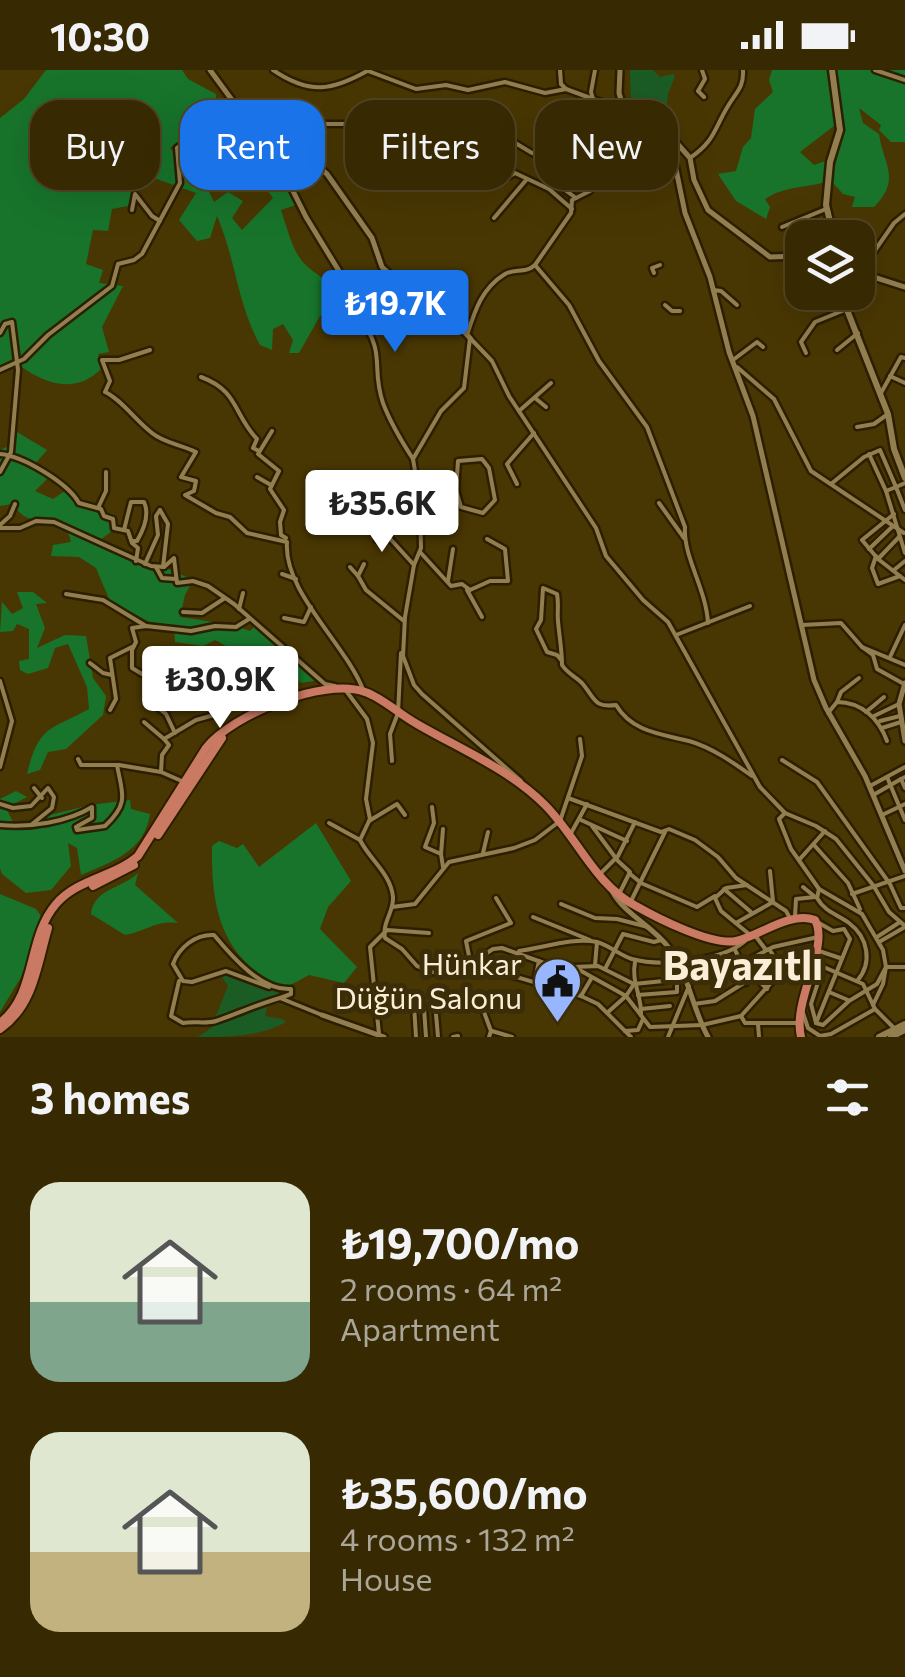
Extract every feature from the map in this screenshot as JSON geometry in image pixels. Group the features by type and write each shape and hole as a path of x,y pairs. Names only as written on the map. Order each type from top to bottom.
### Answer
{"main road":[{"path":"829,220 828,184 841,132 833,70"},
{"path":"828,184 831,220"},
{"path":"847,310 888,414 905,480"},
{"path":"0,1026 22,997 43,926 57,903 138,856 206,748 225,730 282,701 346,690 362,691 460,745 525,788 560,822 599,874 630,902 716,939 737,941 793,920 814,920 819,928 818,938 800,1005 801,1037"},
{"path":"0,1026 24,1005 48,927 60,906 76,894 126,872 142,858 218,742 276,708 322,692"},
{"path":"879,1037 899,1033"}],"street":[{"path":"210,70 230,100"},
{"path":"273,70 289,81 322,88 340,86 369,70 422,90 446,85 468,90 505,82 544,93 566,89"},
{"path":"560,70 560,84 566,89 596,100"},
{"path":"593,99 595,70"},
{"path":"620,70 619,93 624,100"},
{"path":"702,70 705,79 698,91 704,97"},
{"path":"690,158 718,132 730,103 743,86 744,70"},
{"path":"875,70 905,80"},
{"path":"325,124 344,124 366,133 435,115 484,124 532,153 591,178 590,191 572,202 572,210 535,264 528,271 508,272 486,290 475,307 468,336 464,388 441,411 413,459"},
{"path":"678,145 690,158 698,192 715,217 770,258 785,257"},
{"path":"0,370 18,363 112,286 118,264 142,254 180,183 176,152 180,146"},
{"path":"325,173 358,213 382,267 405,288 452,319 492,361 519,412 596,528 606,556 643,600 662,614 676,635 756,779 785,813 836,839 902,924"},
{"path":"515,173 549,189 572,210"},
{"path":"494,218 527,179"},
{"path":"678,179 685,213 733,360 774,399 811,471 900,532"},
{"path":"292,190 342,276 358,315 372,333 384,405 413,459 419,495 420,552 404,622 398,713 390,734 392,761"},
{"path":"565,190 576,198"},
{"path":"132,210 135,194 160,221"},
{"path":"782,227 826,209"},
{"path":"875,249 905,214"},
{"path":"535,264 570,305 596,362 647,427 685,527 684,538"},
{"path":"652,268 660,265"},
{"path":"875,277 905,287"},
{"path":"713,290 738,305"},
{"path":"665,305 680,311"},
{"path":"342,310 358,315"},
{"path":"806,352 801,342 811,325 840,310"},
{"path":"338,324 358,315"},
{"path":"0,333 5,324 12,322 18,363 9,455 0,472"},
{"path":"837,350 858,332"},
{"path":"733,360 758,342 763,348"},
{"path":"150,350 120,360 102,360 110,382 104,392 118,398 128,415 153,434 196,452 182,478 196,481 197,485 184,495 230,517 247,532 286,542"},
{"path":"855,361 866,351"},
{"path":"880,392 901,356 905,358"},
{"path":"738,367 759,438 814,680 828,713 870,786 905,873 852,894"},
{"path":"201,376 217,383 232,397 257,439 254,448 259,452"},
{"path":"890,376 905,383"},
{"path":"519,412 551,383"},
{"path":"535,398 546,408"},
{"path":"857,427 874,424 888,414"},
{"path":"272,431 259,452 260,458 278,470 270,489 284,510 281,535 296,579 311,607 348,657 362,691"},
{"path":"518,484 507,464 534,433"},
{"path":"893,444 905,438"},
{"path":"831,484 880,450 905,510"},
{"path":"0,454 59,480 79,503 98,508 113,519 114,528 128,531 138,548 136,561"},
{"path":"869,454 894,514 905,554"},
{"path":"458,461 486,462 492,506 483,514 461,507 456,490 458,461"},
{"path":"98,508 106,490 106,472"},
{"path":"318,474 384,532 414,565"},
{"path":"257,478 271,484"},
{"path":"886,492 905,480"},
{"path":"419,495 436,496 456,490"},
{"path":"124,530 131,502 144,502 144,530 138,541 132,541"},
{"path":"659,503 684,538 702,586 708,622"},
{"path":"0,527 14,504"},
{"path":"145,564 158,535 156,516 160,510 168,524 159,567 162,578 176,579"},
{"path":"894,514 862,540 903,578"},
{"path":"0,527 20,528 36,520 54,522 145,564 159,567 175,558 180,584 204,584 325,684 362,691"},
{"path":"377,540 384,532"},
{"path":"869,548 900,532"},
{"path":"900,532 872,568 878,584 903,578"},
{"path":"467,590 490,581 508,582 505,550 488,539"},
{"path":"448,581 453,549"},
{"path":"420,552 454,586 462,584 482,616"},
{"path":"894,570 905,562"},
{"path":"358,576 364,564"},
{"path":"882,573 885,564"},
{"path":"350,566 366,590 404,622"},
{"path":"282,574 296,579"},
{"path":"562,661 556,623 559,601 557,594 543,588 541,620 536,630 547,652 557,655 596,704 616,705 633,725 688,741 756,779"},
{"path":"239,610 244,593"},
{"path":"66,594 103,600 146,626"},
{"path":"183,612 202,613 224,598"},
{"path":"676,635 750,606"},
{"path":"284,618 304,622 311,607"},
{"path":"222,713 176,684 166,682 154,668 142,674 132,668 136,640 132,628 191,631 236,627 248,619"},
{"path":"802,625 842,623 872,655 877,669 905,684 899,704 905,741"},
{"path":"890,658 905,625"},
{"path":"110,710 116,699 109,664 112,655 134,646"},
{"path":"862,647 905,665"},
{"path":"401,648 410,675 422,694 515,773 525,788"},
{"path":"90,662 103,673 112,674"},
{"path":"828,713 842,692 859,678"},
{"path":"0,681 12,722 0,767"},
{"path":"346,690 368,719 373,743 366,799 369,821 360,840"},
{"path":"204,701 219,691"},
{"path":"154,740 196,720 222,713 235,697"},
{"path":"866,712 884,697"},
{"path":"837,702 849,703 876,719 887,741"},
{"path":"876,719 899,704"},
{"path":"157,707 166,714 175,732"},
{"path":"876,719 900,719"},
{"path":"882,728 900,719"},
{"path":"144,722 169,745 162,755 161,772"},
{"path":"392,907 415,904 453,860 524,844 560,822 582,756 580,739"},
{"path":"78,759 82,765 117,765 161,772 184,782"},
{"path":"782,760 817,782 887,880 903,908 902,924"},
{"path":"0,826 31,825 84,813 92,807 92,818 77,830 105,826 120,808 124,792 117,765"},
{"path":"870,786 905,767"},
{"path":"887,777 902,805 905,820"},
{"path":"874,795 903,778 905,788"},
{"path":"34,788 42,798"},
{"path":"0,804 29,807 48,788 54,797 52,808 31,825"},
{"path":"568,798 665,832"},
{"path":"369,821 398,804 405,815"},
{"path":"570,835 587,804"},
{"path":"881,815 902,805"},
{"path":"432,807 434,823 425,847 441,854"},
{"path":"785,813 779,819 784,836 819,889 862,914"},
{"path":"581,820 626,841"},
{"path":"280,998 302,1012 382,1036 369,954 383,932 392,907 392,891 360,840 330,822"},
{"path":"599,874 616,859 636,822"},
{"path":"592,826 640,883 697,907 724,889 747,885"},
{"path":"443,829 443,867"},
{"path":"630,902 669,829 695,840 736,878 789,913 793,920"},
{"path":"799,860 825,831"},
{"path":"483,853 488,832"},
{"path":"800,1005 808,1028 829,1036 874,1007 886,967 878,940 848,884 814,844"},
{"path":"862,872 875,862"},
{"path":"770,870 773,902"},
{"path":"629,874 615,891 616,898 662,940 676,960 708,1037"},
{"path":"803,887 830,912 851,924 866,946 866,969 857,981"},
{"path":"724,889 752,912"},
{"path":"816,899 819,889"},
{"path":"793,920 796,900 816,899 825,893"},
{"path":"715,896 717,907 752,934 782,968"},
{"path":"496,898 511,923 466,941 473,960 598,1004 631,1037"},
{"path":"736,923 773,902"},
{"path":"562,904 595,918 648,927"},
{"path":"533,918 636,960 712,958 734,950 752,934"},
{"path":"814,920 834,932 847,931 849,946 816,1023"},
{"path":"878,940 902,924"},
{"path":"383,932 429,933"},
{"path":"383,932 420,968 431,972 456,974 479,966 508,973"},
{"path":"179,979 192,982 226,970 278,991 291,989 291,994 238,1010 211,1024 195,1020 182,1023 171,1016 179,979 173,964 175,957 194,939 210,934 269,987"},
{"path":"605,968 623,934 654,942 662,940"},
{"path":"445,972 498,948 539,961 574,967 595,965 634,984 687,981 730,970 767,950 818,938"},
{"path":"514,952 596,942"},
{"path":"595,965 596,942"},
{"path":"734,950 767,989"},
{"path":"816,950 841,958"},
{"path":"767,989 775,958"},
{"path":"625,1031 638,1030 642,1015 634,984 636,960"},
{"path":"534,982 539,961"},
{"path":"574,967 626,996 650,1027 702,1025 741,1016 782,968 790,962 812,962 863,984 874,1007 899,1033"},
{"path":"886,967 905,966"},
{"path":"816,1023 811,1004 824,967"},
{"path":"816,1023 823,1025 849,1001 877,984 886,967"},
{"path":"730,970 746,983"},
{"path":"581,996 592,977"},
{"path":"694,1004 715,1001 754,977 770,977"},
{"path":"638,995 678,992 677,979"},
{"path":"668,1037 687,981"},
{"path":"607,1012 634,984"},
{"path":"829,992 849,1001"},
{"path":"482,1004 490,1034 512,1037"},
{"path":"414,1005 416,1037"},
{"path":"642,1015 670,1006"},
{"path":"424,1008 426,1037"},
{"path":"436,1014 438,1037"},
{"path":"741,1016 745,1023 798,1023"},
{"path":"830,1020 836,1032"},
{"path":"758,1024 759,1037"}],"green space":[{"path":"46,70 182,70 188,79 216,94 216,100 180,100 180,140 170,148 180,158 180,187 160,180 160,100 30,100 30,190 134,190 128,206 112,209 108,231 93,230 86,264 103,270 99,283 123,286 102,327 109,352 98,354 101,369 91,377 69,384 46,380 14,361 0,366 0,118 24,99"},
{"path":"630,70 653,70 660,77 675,76 667,100 631,100"},
{"path":"772,70 905,70 905,142 891,142 879,130 881,125 859,108 863,123 879,134 888,171 887,188 874,207 852,207 855,197 843,194 832,182 843,119 800,152 814,165 828,160 826,182 787,189 765,199 770,207 766,219 736,201 718,174 736,171 743,147 751,138 755,109 773,92 769,80"},
{"path":"188,190 208,190 214,202 228,192 243,201 232,218 242,230 273,198 267,190 292,190 299,204 281,210 295,250 315,273 342,289 337,306 320,316 299,353 289,353 293,340 283,324 273,329 272,350 260,345 246,313 217,216 210,238 197,241 179,220 196,193"},
{"path":"17,432 47,450 34,465 48,478 35,491 53,499 71,487 85,502 103,504 103,512 114,514 113,530 99,541 126,559 155,563 193,580 180,617 250,631 255,626 305,663 320,680 301,683 289,675 255,666 215,640 203,646 175,642 174,626 157,626 110,601 96,568 79,557 51,556 53,545 71,542 64,527 24,516 12,504 0,506 0,450 9,446"},
{"path":"17,592 33,592 47,603 36,604 45,628 37,648 65,635 86,636 93,678 106,696 103,715 66,749 48,752 40,770 27,774 41,738 55,726 89,709 87,687 68,644 55,648 48,668 28,674 20,670 19,661 29,659 29,629 17,624 13,631 0,632 2,602 12,614 23,608"},
{"path":"16,791 27,797 6,808 14,824 90,805 130,800 131,809 150,814 141,838 125,854 81,875 77,848 68,843 71,866 51,890 26,893 0,868 0,799"},
{"path":"316,823 351,881 328,907 320,929 357,967 344,983 309,975 285,988 247,963 224,931 214,892 212,846 219,841 237,848 243,844 259,867"},
{"path":"138,873 135,885 178,923 157,924 125,935 91,914 97,899"},
{"path":"0,894 36,909 43,919 21,977 0,1012"},
{"path":"223,972 279,993 279,999 237,1008 214,1021 228,986 221,976"},
{"path":"274,1002 290,1007 274,1003 267,1007 265,1016 286,1022 276,1027 244,1035 198,1037 229,1016"}],"place":[{"name":"Hünkar Düğün Salonu","path":"557,1024"}],"district":[{"name":"Bayazıtlı","path":"743,966"}]}
